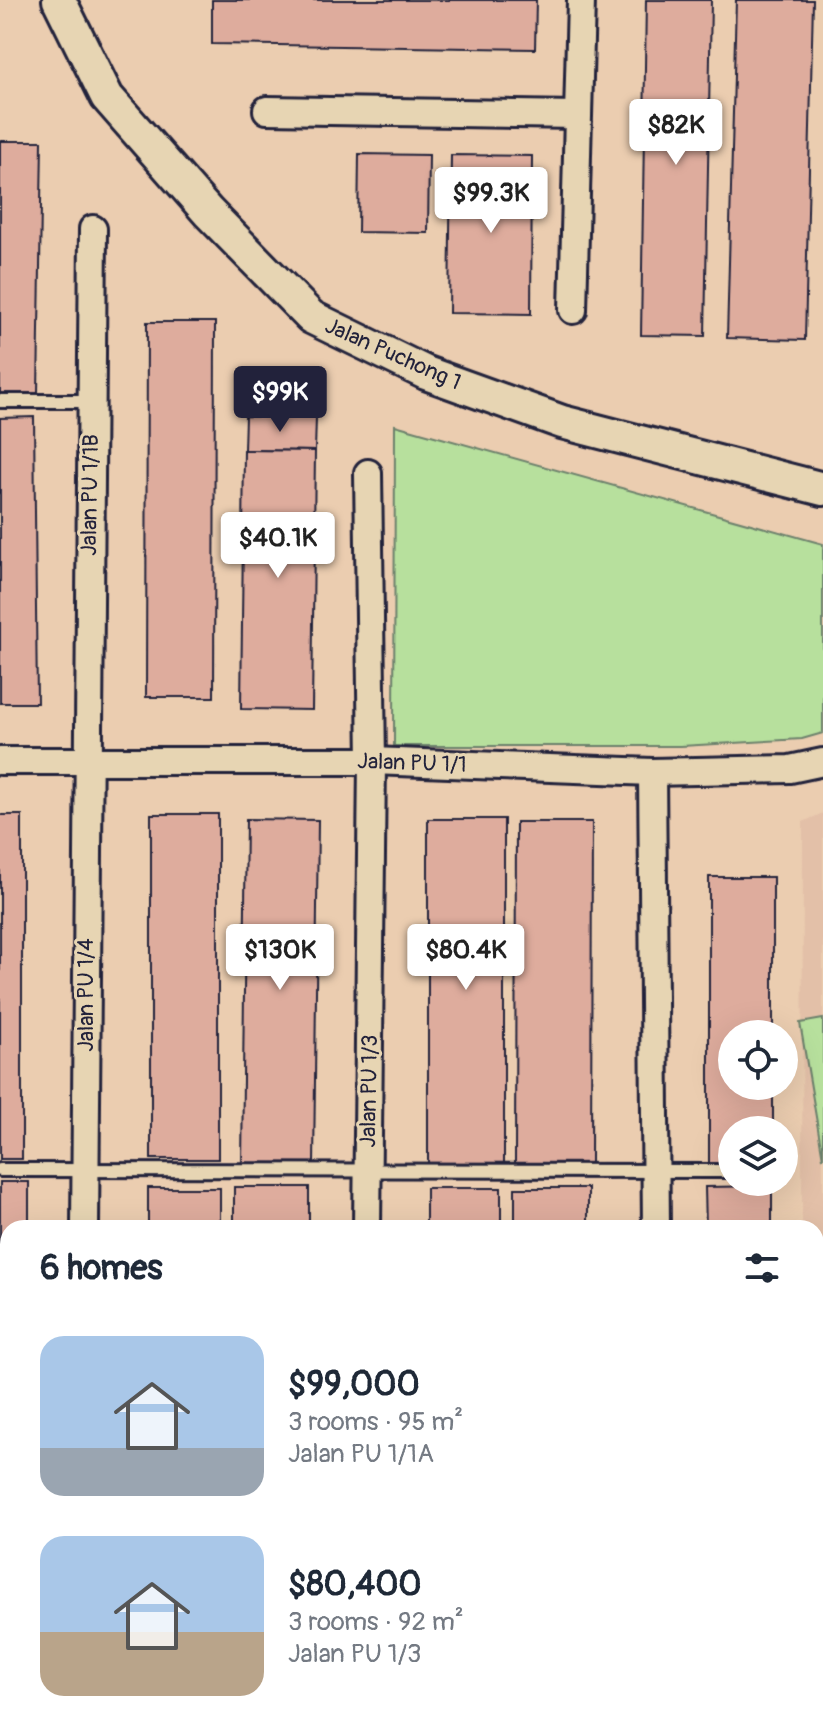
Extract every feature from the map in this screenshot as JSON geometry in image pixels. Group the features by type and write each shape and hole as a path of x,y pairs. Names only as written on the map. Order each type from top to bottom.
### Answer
{"street":[{"name":"Jalan Puchong 1","path":"59,0 107,97 208,212 311,317 426,373 562,422 823,489"},
{"path":"573,310 581,0"},
{"path":"267,110 577,115"},
{"name":"Jalan PU 1/1B","path":"87,761 93,229"},
{"name":"Jalan PU 1/3","path":"367,1220 372,761 368,473"},
{"name":"Jalan PU 1/1","path":"0,761 372,761 652,772 790,769 823,762"},
{"name":"Jalan PU 1/4","path":"85,1220 87,761"},
{"path":"652,772 656,1220"}],"lane":[{"path":"0,401 91,401"},
{"path":"0,1170 718,1171"}],"shaded area":[{"path":"823,813 823,1220 802,1220 803,822"}],"green space":[{"path":"395,425 823,544 823,733 802,739 681,746 394,746"},
{"path":"823,1019 823,1158 800,1023"}],"building":[{"path":"212,0 536,0 535,49 212,44"},
{"path":"646,0 711,0 705,336 641,335"},
{"path":"736,0 813,0 805,340 727,338"},
{"path":"0,141 42,141 38,393 0,393"},
{"path":"359,154 429,155 428,233 358,232"},
{"path":"451,155 532,156 531,314 449,313"},
{"path":"147,322 215,322 214,697 146,697"},
{"path":"245,416 316,417 315,451 244,450"},
{"path":"34,417 37,703 0,703 0,418"},
{"path":"244,450 315,451 312,710 241,709"},
{"path":"151,814 218,814 218,1159 151,1159"},
{"path":"0,815 22,815 22,1159 0,1159"},
{"path":"246,819 318,820 314,1166 242,1165"},
{"path":"428,819 504,819 504,1165 428,1165"},
{"path":"516,822 592,822 591,1164 515,1163"},
{"path":"709,877 773,877 773,1020 718,1020 718,1100 773,1100 773,1116 718,1116 718,1163 709,1163"},
{"path":"0,1182 29,1182 29,1220 0,1220"},
{"path":"234,1187 309,1187 309,1220 234,1220"},
{"path":"705,1187 718,1187 718,1196 772,1196 772,1220 706,1220"},
{"path":"148,1188 220,1188 220,1220 148,1220"},
{"path":"426,1188 501,1188 501,1220 426,1220"},
{"path":"515,1188 588,1188 588,1220 515,1220"}]}
